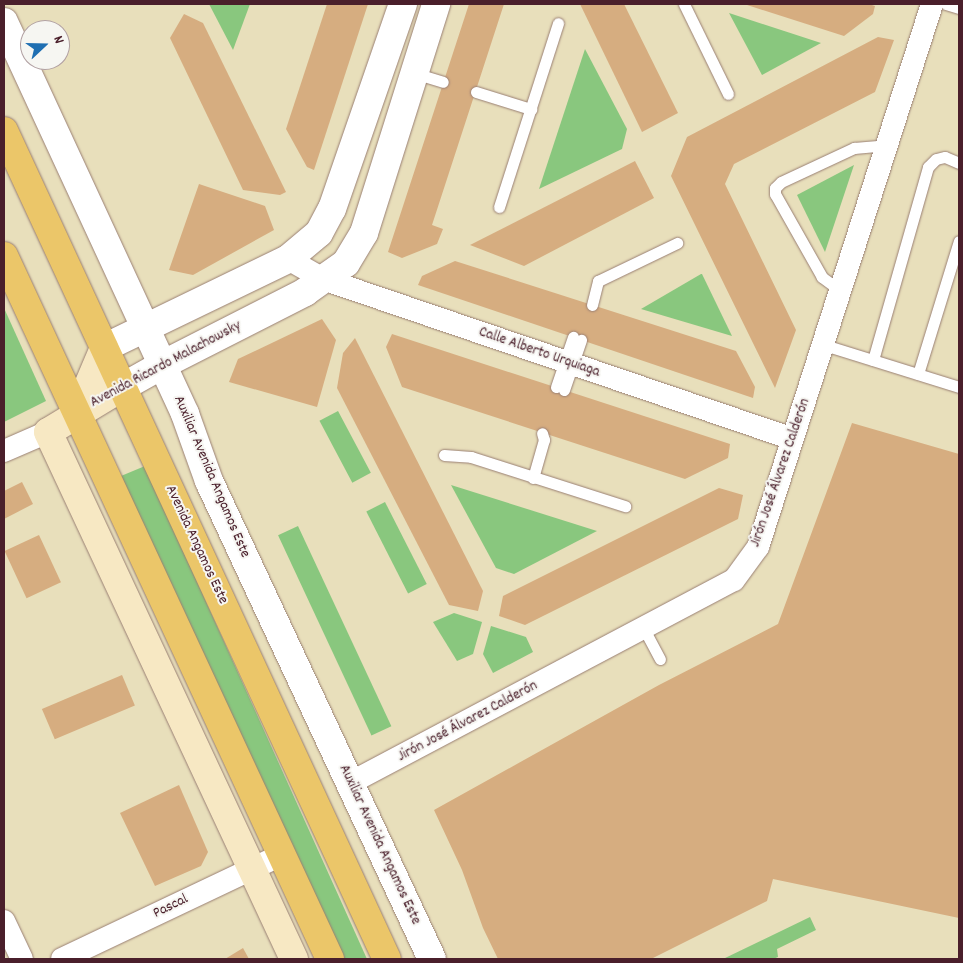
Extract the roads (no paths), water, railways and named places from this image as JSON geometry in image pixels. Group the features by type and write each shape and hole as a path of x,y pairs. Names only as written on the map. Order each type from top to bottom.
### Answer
{"main road":[{"name":"Avenida Angamos Este","path":"4,131 121,388 387,959"},
{"path":"4,256 330,959"},
{"name":"Avenida Ricardo Malachowsky","path":"76,414 104,348"},
{"name":"Avenida Ricardo Malachowsky","path":"76,414 121,388"},
{"path":"76,414 48,432 294,959"}],"street":[{"path":"104,348 288,259 319,233 332,209 403,4"},
{"name":"Avenida Ricardo Malachowsky","path":"121,388 162,365 306,292 346,263 364,233 436,4"},
{"name":"Jirón José Álvarez Calderón","path":"350,783 734,580 758,547 932,4"},
{"name":"Auxiliar Avenida Angamos Este","path":"4,22 186,414 209,481 432,959"},
{"name":"Calle Alberto Urquiaga","path":"288,259 322,279 793,439"},
{"path":"4,451 48,432"},
{"name":"Pascal","path":"62,959 281,855"},
{"path":"4,921 22,959"}],"lane":[{"path":"684,4 728,94"},
{"path":"946,4 959,8"},
{"path":"499,207 558,23"},
{"path":"414,73 443,82"},
{"path":"476,92 531,108"},
{"path":"841,290 822,277 775,194 775,188 781,182 854,148 887,145"},
{"path":"874,360 928,167 936,159 946,157 959,164"},
{"path":"918,374 959,241"},
{"path":"589,302 598,281 677,242"},
{"path":"560,389 577,338"},
{"path":"824,345 959,387"},
{"path":"533,478 546,436"},
{"path":"444,455 471,457 625,506"},
{"path":"644,629 660,659"}]}
